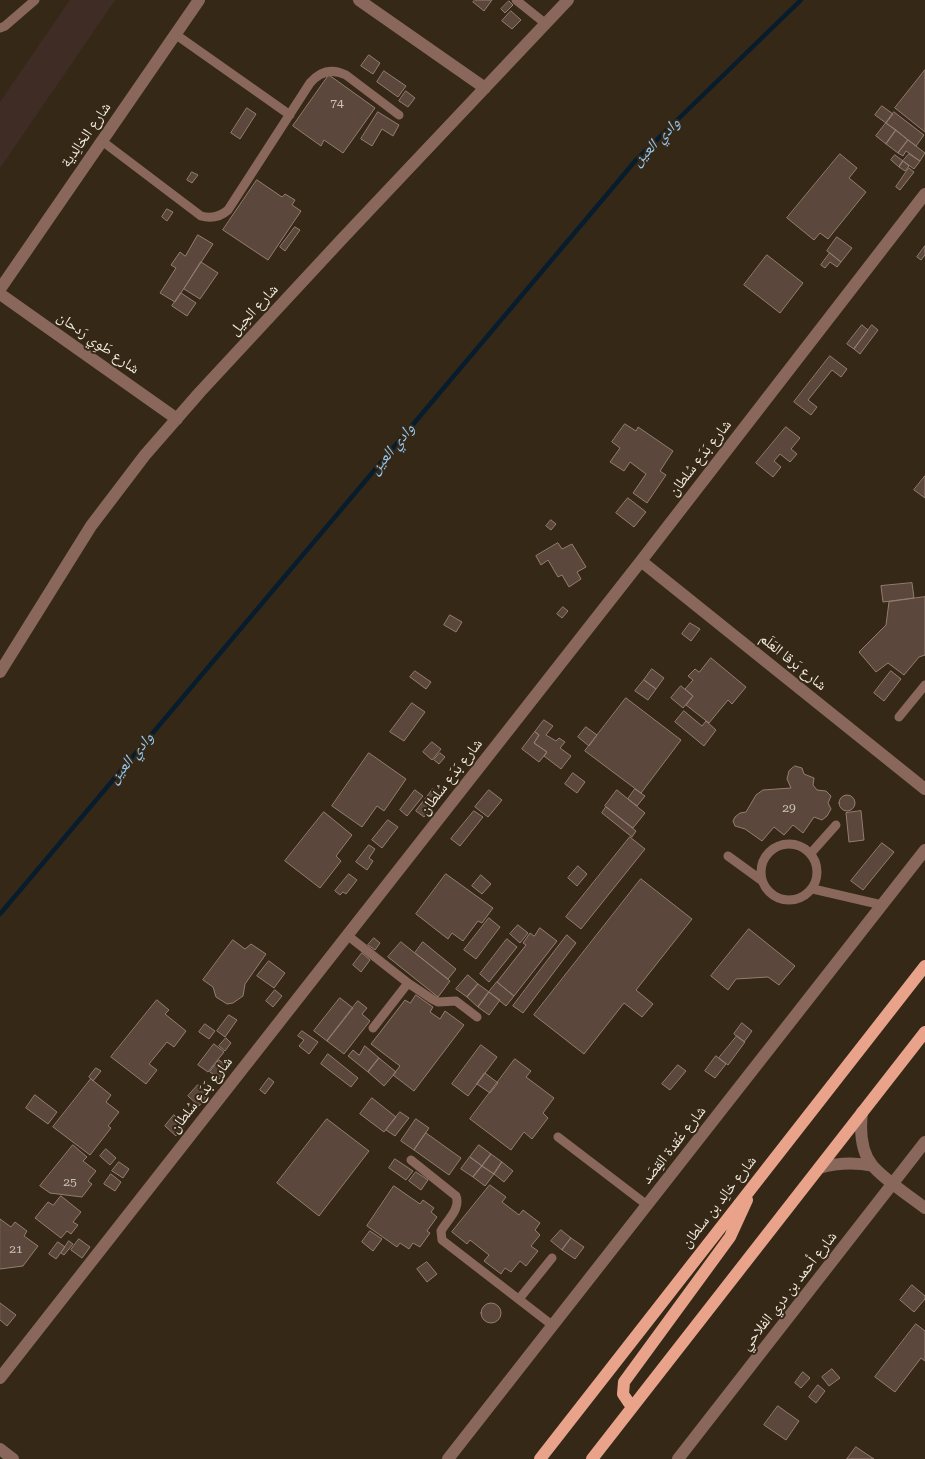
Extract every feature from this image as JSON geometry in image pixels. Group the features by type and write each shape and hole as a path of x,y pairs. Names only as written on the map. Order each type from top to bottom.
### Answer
{"main road":[{"name":"شارع خالِد بن سلطان","path":"540,1459 925,966"},
{"path":"592,1459 925,1032"},
{"path":"634,1405 629,1403 623,1394 624,1382 730,1236 742,1213 751,1188"}],"street":[{"name":"شارع الخالِدية","path":"0,289 199,0"},
{"path":"359,0 485,88"},
{"name":"شارع الحِيل","path":"0,672 95,520 126,478 177,419 349,232 568,0"},
{"name":"شارع بَدَع سُلطان","path":"0,1378 641,561 925,194"},
{"name":"شارع طَوِي رَدحان","path":"0,294 177,419"},
{"name":"شارع بَرقا العَلَم","path":"641,561 925,789"},
{"name":"شارع عُقدة القِصَد","path":"448,1459 925,850"},
{"path":"862,1112 862,1140 867,1156 873,1166 925,1208"},
{"name":"شارع أحمد بن دري الفلاحي","path":"678,1459 925,1142"},
{"path":"819,1168 840,1163 873,1166"},
{"path":"0,1449 13,1459"}],"lane":[{"path":"0,28 5,26 35,0"},
{"path":"516,0 546,24"},
{"path":"175,34 290,115"},
{"path":"102,141 202,216 213,218 228,210 315,77 322,73 330,71 346,75 399,115"},
{"path":"899,717 925,685"},
{"path":"811,853 836,825"},
{"path":"728,856 761,880 768,891 778,899 791,901 803,898 813,889 818,877 817,864 811,853 800,845 788,843 776,847 766,856 761,867 761,880"},
{"path":"813,889 882,905"},
{"path":"347,935 408,984 438,1002 456,1001 477,1017"},
{"path":"373,1028 408,984"},
{"path":"558,1137 647,1205"},
{"path":"411,1160 456,1196 458,1205 441,1231 442,1240 552,1325"},
{"path":"519,1299 552,1258"}],"shaded area":[{"path":"70,0 115,0 0,168 0,102"}],"building":[{"path":"475,0 492,0 484,11 473,2"},
{"path":"509,1 513,5 505,13 501,9"},
{"path":"511,11 521,20 512,29 502,21"},
{"path":"369,55 380,63 373,74 361,66"},
{"path":"925,70 925,132 895,108"},
{"path":"384,71 406,86 398,97 377,82"},
{"path":"329,75 375,108 343,153 324,140 321,146 293,126"},
{"path":"406,91 415,98 408,107 399,101"},
{"path":"882,106 893,114 886,123 875,115"},
{"path":"247,108 256,114 240,139 231,133"},
{"path":"378,112 399,125 393,136 382,129 372,146 361,139"},
{"path":"894,112 924,135 916,146 886,123"},
{"path":"886,123 896,130 886,144 876,136"},
{"path":"896,130 908,140 898,153 886,144"},
{"path":"908,140 925,153 920,161 906,151 903,156 898,153"},
{"path":"840,154 857,168 849,178 866,192 828,239 820,233 814,240 787,218"},
{"path":"909,154 920,161 914,169 903,161"},
{"path":"895,155 903,161 899,167 891,160"},
{"path":"903,161 909,166 905,171 899,167"},
{"path":"909,168 914,172 900,190 896,187"},
{"path":"192,172 198,175 192,183 187,180"},
{"path":"257,180 282,197 285,194 295,200 292,205 301,211 268,260 223,230"},
{"path":"167,209 173,212 167,221 162,217"},
{"path":"295,227 300,230 285,251 280,247"},
{"path":"198,235 213,244 175,302 160,293 176,268 171,265 180,252 185,256"},
{"path":"837,237 852,248 841,262 827,251"},
{"path":"925,246 925,255 921,260 917,257"},
{"path":"830,253 841,262 837,267 830,262 825,268 821,265"},
{"path":"767,255 803,283 780,313 744,285"},
{"path":"201,262 218,273 200,299 184,289"},
{"path":"181,293 196,303 187,316 172,306"},
{"path":"862,325 868,330 854,349 847,344"},
{"path":"872,325 878,330 860,354 854,349"},
{"path":"830,356 847,369 841,377 832,370 808,400 817,407 811,415 794,402"},
{"path":"625,424 636,431 638,427 673,451 660,471 666,475 647,503 633,493 646,474 630,462 624,471 610,462 620,448 612,442"},
{"path":"786,427 800,438 791,449 797,454 790,462 780,454 774,461 781,467 773,477 756,463"},
{"path":"925,476 925,498 914,490"},
{"path":"628,498 646,512 634,527 616,513"},
{"path":"551,520 556,524 551,530 546,526"},
{"path":"558,543 562,549 572,544 586,567 577,572 581,579 569,587 562,575 558,577 548,560 541,565 536,556"},
{"path":"912,583 914,598 883,602 881,586"},
{"path":"925,597 925,655 919,657 904,675 888,663 876,672 859,652 886,625 889,602"},
{"path":"563,607 568,611 562,618 557,614"},
{"path":"450,615 462,622 456,632 444,625"},
{"path":"690,623 700,629 691,641 682,634"},
{"path":"711,658 746,687 732,704 728,700 709,723 686,705 693,696 685,689 693,680 688,676 695,669 699,672"},
{"path":"652,669 664,678 656,689 644,680"},
{"path":"415,671 431,682 426,689 410,677"},
{"path":"891,671 901,679 884,701 874,693"},
{"path":"644,680 656,689 648,700 635,691"},
{"path":"681,686 693,696 683,708 671,698"},
{"path":"626,698 681,740 641,793 585,751"},
{"path":"412,703 425,712 404,741 390,732"},
{"path":"684,711 702,726 706,721 716,730 704,746 675,722"},
{"path":"544,720 553,726 546,735 556,741 559,738 565,742 560,748 571,756 561,769 544,756 547,752 534,743 539,735 535,732"},
{"path":"586,727 597,735 589,746 578,737"},
{"path":"535,732 539,735 534,743 547,752 539,762 522,749"},
{"path":"432,742 441,749 432,760 423,752"},
{"path":"369,753 406,779 384,811 377,806 362,827 332,806"},
{"path":"440,753 445,757 439,764 434,760"},
{"path":"795,766 802,768 804,774 814,778 813,785 817,790 826,791 831,796 828,803 831,809 827,816 822,820 814,817 803,833 793,825 784,835 774,827 762,841 745,829 735,826 733,821 735,817 740,813 746,812 756,795 763,790 791,788 787,779 789,771"},
{"path":"573,773 585,782 577,793 565,784"},
{"path":"433,789 441,795 424,817 416,811"},
{"path":"635,789 645,796 637,806 628,799"},
{"path":"415,790 423,796 407,816 400,810"},
{"path":"489,790 502,800 488,817 475,807"},
{"path":"617,790 645,813 633,828 605,806"},
{"path":"847,795 853,797 855,803 853,809 847,811 841,809 839,803 841,797"},
{"path":"606,807 636,831 632,837 602,813"},
{"path":"474,811 483,817 460,846 451,839"},
{"path":"861,811 864,840 849,842 846,813"},
{"path":"324,812 352,835 336,856 341,861 320,888 285,861"},
{"path":"388,820 398,827 382,848 372,840"},
{"path":"630,837 645,849 581,929 566,917"},
{"path":"882,843 894,852 863,890 851,881"},
{"path":"369,845 375,849 369,858 373,861 367,870 356,862"},
{"path":"578,866 587,874 577,886 568,878"},
{"path":"349,874 357,880 346,894 343,892 340,895 335,891"},
{"path":"446,874 493,908 482,923 478,921 463,941 452,933 448,939 416,914"},
{"path":"481,875 491,884 482,894 472,886"},
{"path":"641,879 692,919 636,990 653,1004 642,1017 624,1003 584,1054 534,1015"},
{"path":"489,918 500,927 476,959 464,950"},
{"path":"518,925 528,933 520,943 510,934"},
{"path":"540,928 557,941 514,996 497,982 526,945 523,943 530,933 534,936"},
{"path":"749,929 795,966 779,985 768,977 736,979 728,990 711,976"},
{"path":"567,935 576,943 523,1013 513,1006"},
{"path":"374,938 380,943 375,950 368,945"},
{"path":"507,939 517,947 489,982 480,974"},
{"path":"233,940 245,949 251,944 266,954 245,984 243,996 233,1003 227,1004 216,997 213,987 203,980"},
{"path":"401,942 450,981 438,997 388,957"},
{"path":"423,942 456,969 448,979 415,953"},
{"path":"362,953 370,960 361,972 353,965"},
{"path":"269,961 285,973 274,988 257,976"},
{"path":"468,975 478,984 467,997 456,989"},
{"path":"497,982 514,996 506,1006 489,992"},
{"path":"478,984 489,992 478,1007 467,997"},
{"path":"275,990 282,996 273,1007 266,1001"},
{"path":"489,992 500,1000 489,1015 478,1007"},
{"path":"416,995 433,1007 430,1012 440,1019 445,1011 464,1025 414,1091 393,1075 400,1066 371,1044 405,1000 410,1003"},
{"path":"340,998 353,1008 327,1041 314,1031"},
{"path":"157,1000 169,1010 165,1014 186,1031 174,1047 167,1042 149,1064 157,1070 146,1084 111,1057"},
{"path":"358,1001 367,1008 362,1014 370,1021 344,1054 327,1041"},
{"path":"229,1015 237,1020 225,1037 217,1031"},
{"path":"742,1023 752,1031 744,1042 734,1034"},
{"path":"205,1024 215,1031 209,1039 199,1032"},
{"path":"302,1031 318,1042 309,1054 299,1046 304,1040 298,1036"},
{"path":"737,1036 745,1042 728,1065 719,1058"},
{"path":"226,1038 231,1043 225,1051 219,1046"},
{"path":"214,1044 224,1052 208,1072 198,1065"},
{"path":"481,1045 497,1057 468,1096 452,1084"},
{"path":"365,1046 379,1058 368,1072 348,1056 353,1050 359,1055"},
{"path":"328,1054 358,1078 351,1087 321,1064"},
{"path":"716,1056 726,1064 715,1078 705,1071"},
{"path":"379,1058 396,1072 384,1086 368,1072"},
{"path":"515,1059 531,1071 526,1077 554,1098 543,1113 548,1118 532,1139 524,1132 511,1150 470,1119"},
{"path":"219,1060 229,1068 220,1079 210,1072"},
{"path":"678,1065 686,1071 670,1090 662,1084"},
{"path":"96,1068 101,1071 93,1081 89,1077"},
{"path":"485,1073 498,1083 490,1093 477,1084"},
{"path":"269,1078 274,1082 265,1094 260,1090"},
{"path":"91,1079 111,1095 106,1102 119,1112 108,1126 111,1128 90,1155 53,1127"},
{"path":"198,1085 209,1094 199,1106 188,1096"},
{"path":"35,1095 57,1112 48,1124 26,1108"},
{"path":"372,1098 396,1117 384,1132 360,1114"},
{"path":"400,1112 409,1118 395,1136 386,1130"},
{"path":"174,1115 185,1125 176,1136 165,1126"},
{"path":"327,1119 369,1151 319,1216 277,1183"},
{"path":"416,1119 429,1128 414,1150 401,1141"},
{"path":"426,1133 461,1158 449,1175 414,1150"},
{"path":"73,1145 87,1157 83,1161 96,1171 88,1181 92,1184 82,1197 50,1193 40,1186"},
{"path":"479,1145 491,1154 482,1166 470,1157"},
{"path":"106,1149 116,1158 110,1165 100,1156"},
{"path":"491,1154 502,1162 494,1174 482,1166"},
{"path":"470,1157 482,1166 473,1177 461,1169"},
{"path":"395,1159 413,1171 406,1180 389,1168"},
{"path":"119,1162 129,1169 123,1178 112,1171"},
{"path":"502,1162 513,1171 504,1182 494,1174"},
{"path":"482,1166 494,1174 485,1186 473,1177"},
{"path":"416,1172 428,1180 421,1190 409,1181"},
{"path":"111,1174 121,1182 115,1191 104,1184"},
{"path":"490,1185 506,1197 502,1202 519,1215 523,1210 540,1223 535,1230 540,1235 531,1246 538,1251 526,1266 520,1261 511,1272 505,1268 501,1274 484,1261 489,1255 470,1240 467,1244 452,1232"},
{"path":"394,1186 420,1204 423,1200 434,1208 431,1212 437,1217 427,1231 430,1233 420,1247 413,1243 409,1249 400,1243 397,1247 367,1226"},
{"path":"61,1196 81,1212 73,1222 78,1225 71,1234 67,1231 61,1238 35,1218 48,1202 53,1205"},
{"path":"0,1219 11,1227 15,1222 27,1231 24,1236 38,1246 23,1266 0,1269"},
{"path":"561,1230 571,1238 562,1250 551,1241"},
{"path":"370,1231 382,1239 373,1251 362,1242"},
{"path":"571,1238 584,1247 575,1259 562,1250"},
{"path":"79,1239 90,1247 82,1258 71,1250"},
{"path":"69,1241 73,1244 64,1255 61,1253"},
{"path":"58,1242 65,1247 56,1259 49,1254"},
{"path":"427,1262 437,1274 427,1282 417,1269"},
{"path":"912,1285 925,1296 925,1299 914,1312 900,1300"},
{"path":"0,1303 16,1315 7,1326 0,1320"},
{"path":"487,1303 495,1303 501,1309 501,1317 495,1323 487,1323 481,1317 481,1309"},
{"path":"916,1324 925,1331 925,1361 921,1358 895,1392 875,1377"},
{"path":"832,1369 840,1378 829,1386 822,1377"},
{"path":"803,1372 810,1378 801,1388 795,1383"},
{"path":"818,1385 825,1391 816,1403 809,1397"},
{"path":"778,1406 799,1421 786,1440 764,1425"},
{"path":"856,1447 874,1459 847,1459"}],"waterway":[{"name":"وادي العين","path":"0,914 636,160 801,0"}]}
